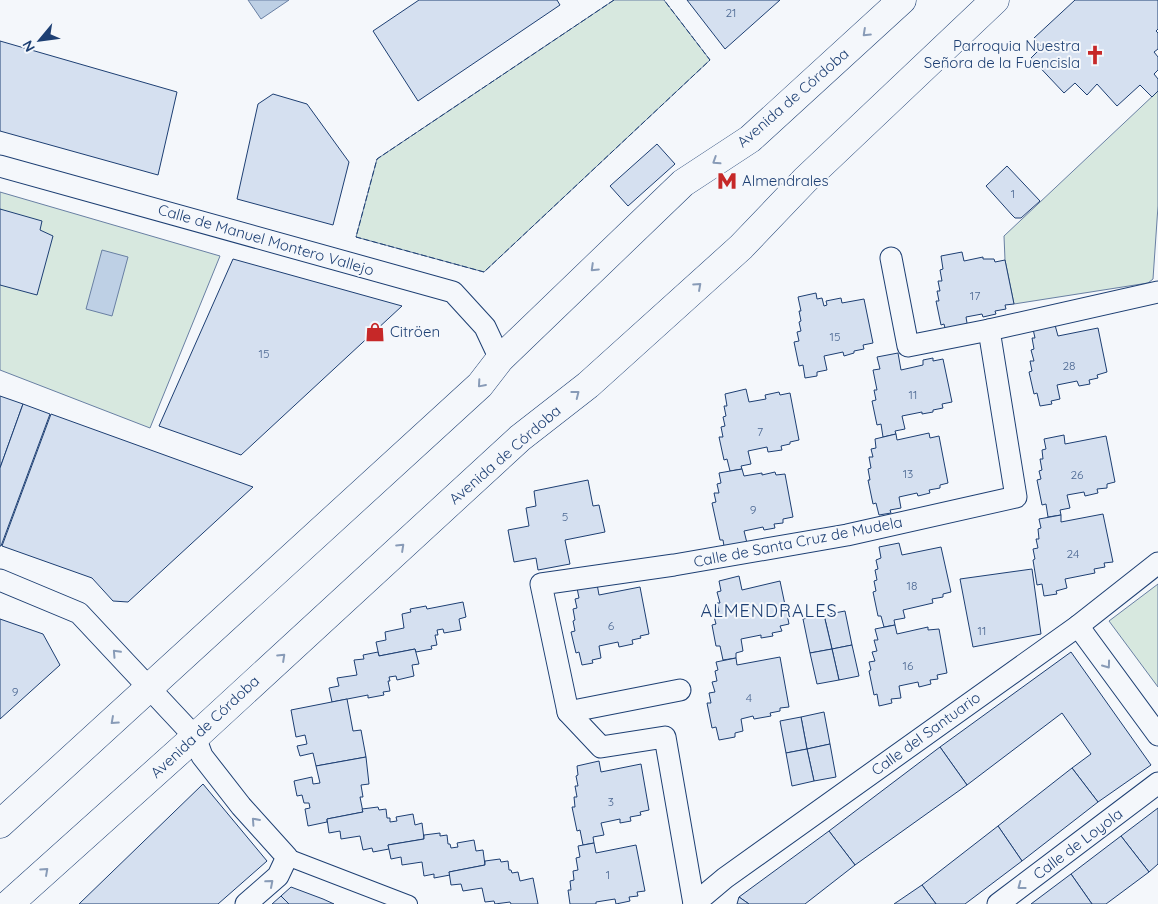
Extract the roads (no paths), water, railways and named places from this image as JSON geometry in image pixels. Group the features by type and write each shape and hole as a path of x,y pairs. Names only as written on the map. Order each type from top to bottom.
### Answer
{"main road":[{"name":"Avenida de Córdoba","path":"0,824 480,385 500,359 683,183 750,139 902,0"},
{"name":"Avenida de Córdoba","path":"9,904 195,737 520,438 588,385 741,247 805,180 995,0"}],"street":[{"name":"Calle de Manuel Montero Vallejo","path":"0,166 453,292 484,327 500,359"},
{"path":"891,258 908,346 1158,292"},
{"name":"Calle de Santa Cruz de Mudela","path":"568,712 541,584 674,565 847,535 1016,497 989,330"},
{"name":"Calle del Santuario","path":"694,904 725,878 1078,626 1158,563"},
{"path":"0,580 79,614 195,737 202,756 241,806 288,857 409,904"},
{"path":"1078,626 1158,734"},
{"path":"568,712 680,690"},
{"path":"568,712 601,747 665,738 694,904"},
{"name":"Calle de Loyola","path":"998,904 1158,783"},
{"path":"246,904 278,876 288,857"},
{"path":"717,904 725,878"}],"water":[{"path":"248,0 289,0 261,19"},
{"path":"102,250 128,257 112,316 86,309"}],"place":[{"name":"Parroquia Nuestra Señora de la Fuencisla","path":"1095,55"},
{"name":"Almendrales","path":"727,181"},
{"name":"Citröen","path":"375,332"}],"district":[{"name":"ALMENDRALES","path":"769,611"}]}
